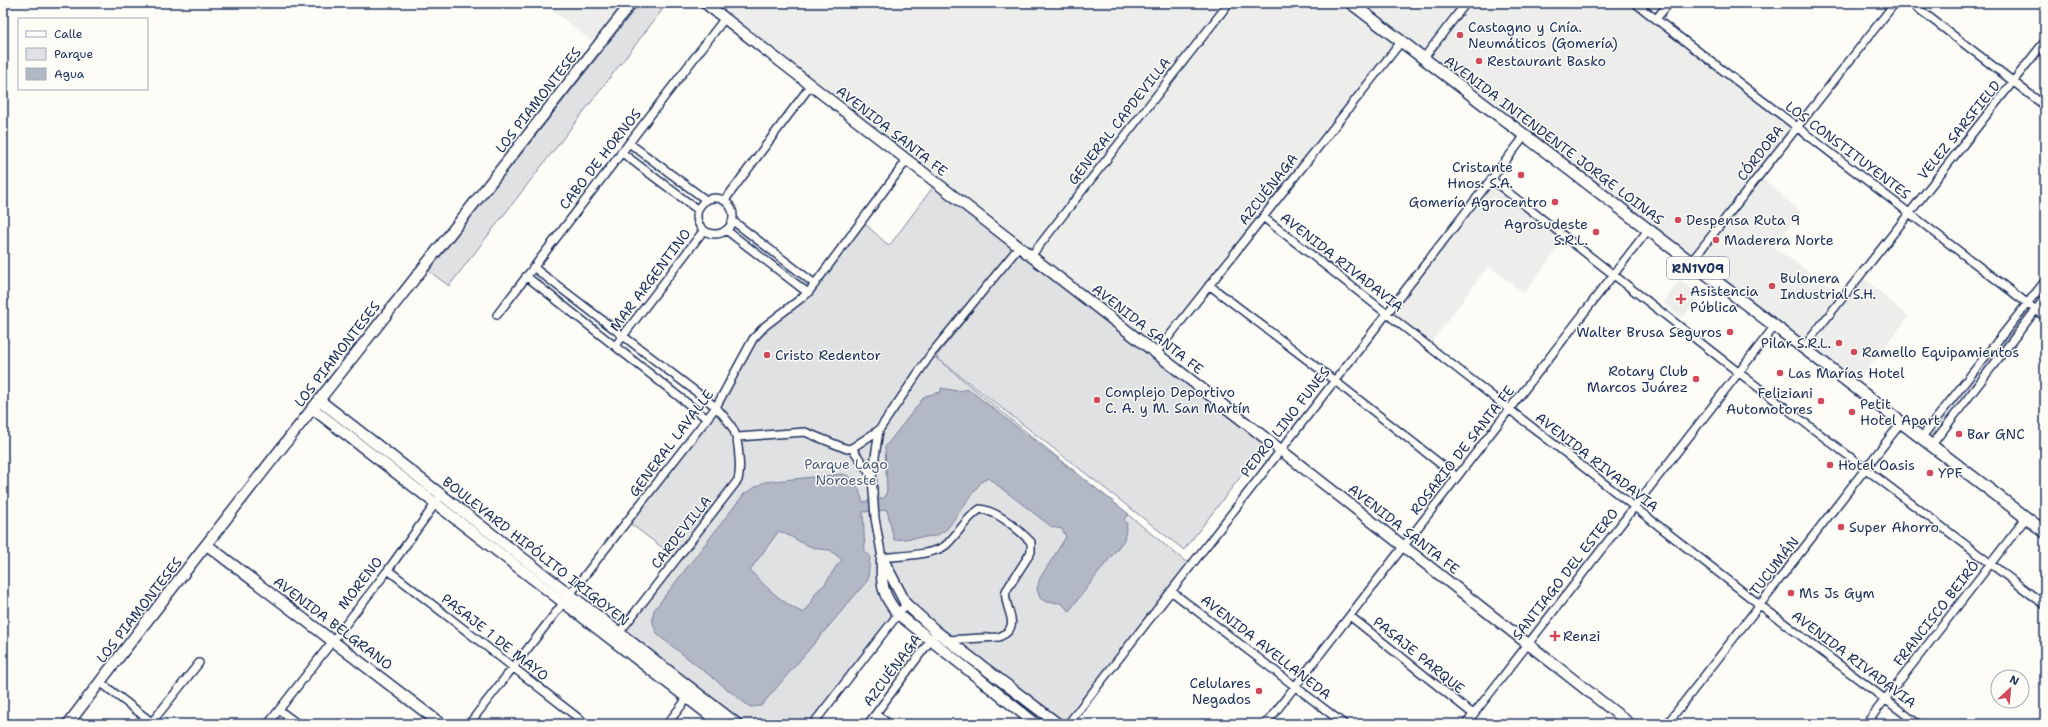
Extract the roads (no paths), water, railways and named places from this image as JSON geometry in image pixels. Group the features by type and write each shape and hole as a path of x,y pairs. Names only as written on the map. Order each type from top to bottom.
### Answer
{"main road":[{"name":"AVENIDA INTENDENTE JORGE LOINAS","path":"1351,3 1524,137 1691,262 2045,532"}],"street":[{"name":"LOS PIAMONTESES","path":"68,724 316,404 631,3"},
{"name":"AVENIDA SANTA FE","path":"705,3 1404,546 1630,724"},
{"name":"GENERAL CAPDEVILLA","path":"1031,256 1229,3"},
{"path":"1423,58 1466,3"},
{"name":"LOS CONSTITUYENTES","path":"1635,3 1796,128 1909,212 2045,317"},
{"path":"1656,19 1669,3"},
{"name":"CÓRDOBA","path":"1691,262 1895,3"},
{"path":"1911,3 2045,106"},
{"name":"CABO DE HORNOS","path":"497,315 533,266 725,18"},
{"name":"VELEZ SARSFIELD","path":"1803,348 2045,41"},
{"name":"AZCUÉNAGA","path":"1156,353 1401,42"},
{"path":"725,200 810,85"},
{"name":"PEDRO LINO FUNES","path":"1068,724 1524,137"},
{"path":"629,142 706,200"},
{"path":"621,152 698,210"},
{"name":"GENERAL LAVALLE","path":"469,724 566,598 628,522 706,418 716,407 753,339 765,326 808,293 907,160"},
{"path":"1491,179 1738,372 1991,562 2045,605"},
{"path":"733,221 726,230 715,234 704,230 698,221 698,210 706,200 715,197 725,200 731,207 733,221 815,284"},
{"name":"AVENIDA RIVADAVIA","path":"1263,217 1387,312 1509,410 1760,605 1918,724"},
{"name":"MAR ARGENTINO","path":"616,345 704,230"},
{"path":"726,230 808,293"},
{"name":"ROSARIO DE SANTA FE","path":"1266,724 1648,230"},
{"path":"533,266 716,407 726,418 738,437 805,432 840,447 852,448 879,430 931,354 1019,247"},
{"path":"526,276 616,345 706,418"},
{"path":"1921,438 2045,281"},
{"path":"1209,285 1335,381 1457,477"},
{"path":"1932,446 2045,298"},
{"name":"SANTIAGO DEL ESTERO","path":"1466,724 1774,326"},
{"name":"BOULEVARD HIPÓLITO IRIGOYEN","path":"316,404 691,694 737,724"},
{"name":"TUCUMÁN","path":"1668,724 1901,423"},
{"path":"879,430 872,478 872,495 882,558 881,584 888,602 898,614 930,641 1036,724"},
{"name":"CARDEVILLA","path":"619,633 738,480 740,473 738,437"},
{"path":"852,448 872,478"},
{"name":"MORENO","path":"268,724 388,570 439,499"},
{"path":"882,558 940,550 972,514 980,509 989,510 1023,534 1031,542 1031,552 1006,591 1004,598 1012,617 1011,626 1006,634 999,637 947,640"},
{"name":"FRANCISCO BEIRÓ","path":"1866,724 2026,518"},
{"name":"AVENIDA BELGRANO","path":"207,545 441,724"},
{"path":"882,558 906,604 947,640 1058,724"},
{"name":"PASAJE 1 DE MAYO","path":"388,570 586,724"},
{"name":"AVENIDA AVELLANEDA","path":"1171,591 1344,724"},
{"name":"BOULEVARD HIPÓLITO IRIGOYEN","path":"566,598 619,633 691,694 721,724"},
{"path":"813,724 906,604"},
{"name":"PASAJE PARQUE","path":"1350,616 1473,714"},
{"name":"AZCUÉNAGA","path":"868,724 937,632"},
{"path":"100,682 153,723 199,663"},
{"path":"667,724 691,694"},
{"path":"279,710 298,724"},
{"path":"876,714 889,724"}],"water":[{"path":"941,388 958,391 968,389 1129,514 1124,519 1127,524 1124,540 1069,611 1061,603 1046,602 1040,598 1037,589 1040,578 1066,537 1062,529 1052,527 988,478 981,482 947,529 936,536 894,540 887,510 863,512 865,552 870,556 868,580 761,706 750,707 658,635 653,623 654,610 744,494 764,482 842,474 847,475 854,480 863,502 884,498 887,491 885,447 925,396 941,392","holes":["779,531 804,544 823,550 830,550 842,560 825,584 816,592 811,604 803,613 775,594 750,570"]}],"place":[{"name":"Castagno y Cnía. Neumáticos (Gomería)","path":"1460,35"},
{"name":"Restaurant Basko","path":"1479,61"},
{"name":"Cristante Hnos. S.A.","path":"1521,175"},
{"name":"Gomería Agrocentro","path":"1555,202"},
{"name":"Despensa Ruta 9","path":"1678,220"},
{"name":"Agrosudeste S.R.L.","path":"1596,232"},
{"name":"Maderera Norte","path":"1716,240"},
{"name":"Bulonera Industrial S.H.","path":"1772,286"},
{"name":"Asistencia Pública","path":"1681,299"},
{"name":"Walter Brusa Seguros","path":"1730,332"},
{"name":"Pilar S.R.L.","path":"1839,343"},
{"name":"Ramello Equipamientos","path":"1854,352"},
{"name":"Cristo Redentor","path":"767,355"},
{"name":"Las Marías Hotel","path":"1780,373"},
{"name":"Rotary Club Marcos Juárez","path":"1696,379"},
{"name":"Complejo Deportivo C. A. y M. San Martín","path":"1097,400"},
{"name":"Feliziani Automotores","path":"1821,401"},
{"name":"Petit Hotel Apart","path":"1852,412"},
{"name":"Bar GNC","path":"1959,434"},
{"name":"Hotel Oasis","path":"1830,465"},
{"name":"YPF","path":"1930,473"},
{"name":"Super Ahorro","path":"1841,527"},
{"name":"Ms Js Gym","path":"1791,593"},
{"name":"Renzi","path":"1555,636"},
{"name":"Celulares Negados","path":"1259,691"}],"park label":[{"name":"Parque Lago Noroeste","path":"846,472"}]}
